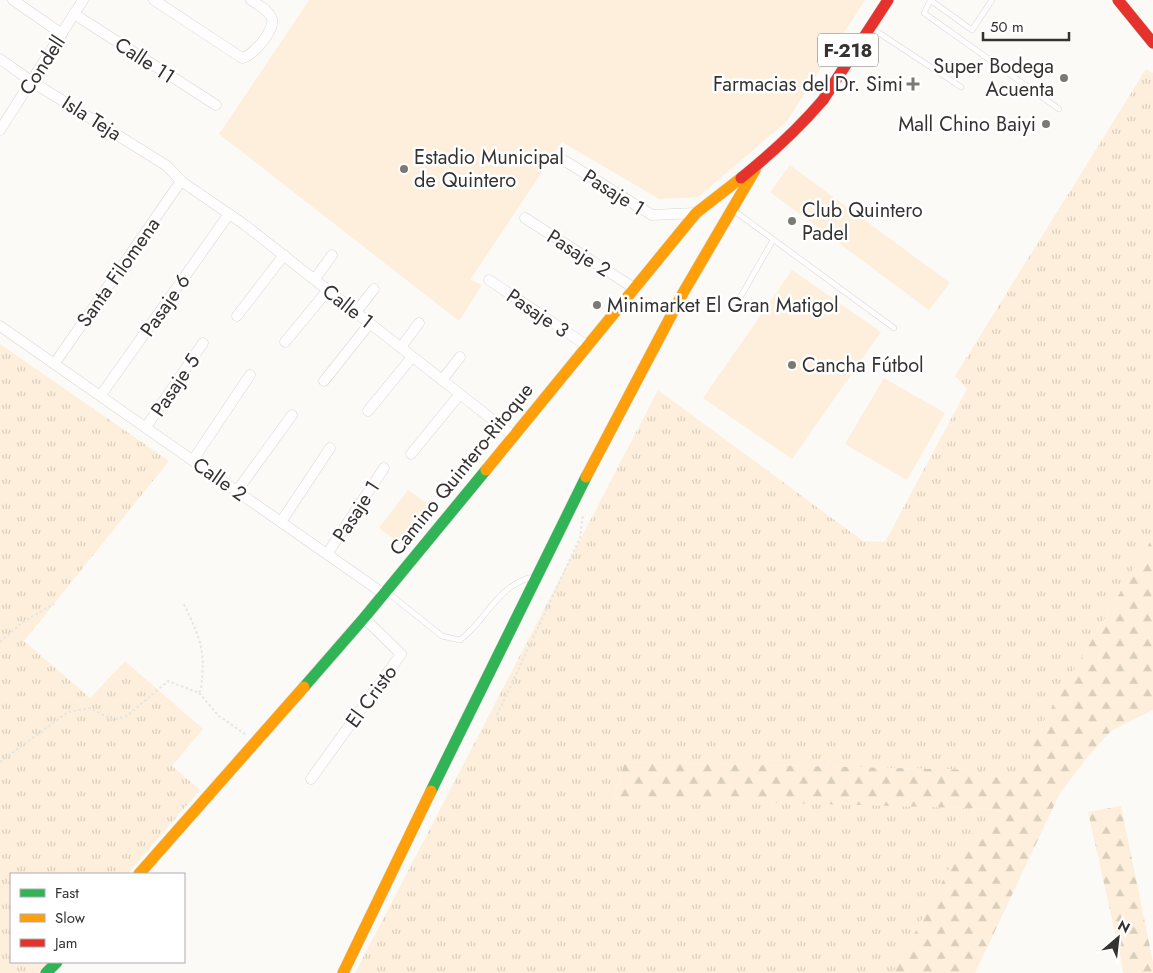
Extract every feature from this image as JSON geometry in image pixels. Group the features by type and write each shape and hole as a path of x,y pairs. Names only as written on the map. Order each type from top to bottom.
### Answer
{"main road":[{"name":"Camino Quintero-Ritoque","path":"823,100 876,0"},
{"name":"Camino Quintero-Ritoque","path":"140,873 364,618 512,435 696,213 724,189 758,165 794,134 823,100 888,0"},
{"path":"1118,0 1153,43"},
{"path":"343,973 536,576 674,308 758,165"},
{"path":"46,973 56,963"}],"street":[{"path":"12,0 62,34"},
{"name":"Condell","path":"0,129 83,0"},
{"path":"154,0 238,57 246,57 254,52 270,30 272,23 269,13 251,0"},
{"name":"Calle 11","path":"74,14 216,105"},
{"name":"Isla Teja","path":"0,59 31,81 167,166 181,181"},
{"name":"Pasaje 1","path":"565,161 652,215 696,213"},
{"name":"Calle 1","path":"181,181 284,255 512,435"},
{"name":"Santa Filomena","path":"55,363 181,181"},
{"name":"Pasaje 6","path":"101,395 229,214"},
{"name":"Pasaje 2","path":"524,218 634,288"},
{"path":"237,316 284,255"},
{"path":"314,279 332,256"},
{"name":"Pasaje 3","path":"489,280 586,345"},
{"path":"356,312 374,288"},
{"path":"285,342 328,290"},
{"path":"324,381 370,323"},
{"path":"400,347 419,323"},
{"name":"Calle 2","path":"0,326 327,554 385,592"},
{"name":"Pasaje 5","path":"146,427 203,343"},
{"path":"368,411 412,357"},
{"path":"442,380 460,357"},
{"path":"193,460 250,375"},
{"path":"411,454 460,394"},
{"path":"237,491 292,415"},
{"path":"281,522 330,448"},
{"name":"Pasaje 1","path":"327,554 384,468"},
{"name":"El Cristo","path":"311,779 401,654 364,618"}],"lane":[{"path":"983,0 991,2 972,30 930,1 924,13 1059,109"},
{"path":"871,27 961,87"},
{"path":"732,210 894,328"},
{"path":"737,302 774,240"},
{"path":"385,592 442,636 460,640 470,632 504,591 519,582 536,576"}],"path":[{"path":"497,715 580,538 584,509"},
{"path":"184,602 202,641 204,662 199,693"},
{"path":"0,642 23,622 54,604"},
{"path":"0,762 68,712 90,708 113,720 127,716 168,681 199,693 218,716 256,742"}],"green space":[{"name":"Estadio Municipal de Quintero","path":"309,0 865,0 787,121 698,197 659,199 562,142 470,280 482,285 459,321 219,134"},
{"path":"1146,69 1153,73 1153,537 1029,746 1033,765 1016,785 980,770 625,762 613,797 998,809 983,834 968,834 893,973 355,973 658,390 863,541 885,542 967,389 955,376"},
{"path":"790,165 950,283 929,310 770,192"},
{"name":"Cancha Fútbol","path":"792,270 881,332 792,459 703,398"},
{"path":"0,344 169,461 24,641 90,698 125,661 203,729 172,766 200,790 128,873 10,873 10,963 47,963 38,973 0,973"},
{"path":"884,378 945,413 907,480 845,444"},
{"path":"408,490 435,509 405,548 379,528"},
{"path":"1153,537 1153,710 1112,730 1088,756 1059,795 975,973 893,973 968,834 983,833 998,809 613,798 625,762 980,770 1016,785 1033,765 1029,746"},
{"path":"1121,806 1153,962 1153,973 1124,973 1088,812"}],"traffic: fast":[{"path":"304,687 364,618 486,470"},
{"path":"431,791 586,477"},
{"path":"46,973 56,963"}],"traffic: slow":[{"path":"586,477 683,293 755,170"},
{"path":"486,470 696,213 741,178"},
{"path":"140,873 304,687"},
{"path":"343,973 431,791"}],"traffic: jam":[{"path":"823,100 888,0"},
{"path":"1118,0 1153,43"},
{"path":"741,178 784,141 823,100"}],"place":[{"name":"Super Bodega Acuenta","path":"1064,78"},
{"name":"Farmacias del Dr. Simi","path":"913,84"},
{"name":"Mall Chino Baiyi","path":"1046,124"},
{"name":"Estadio Municipal de Quintero","path":"404,169"},
{"name":"Club Quintero Padel","path":"792,221"},
{"name":"Minimarket El Gran Matigol","path":"597,305"},
{"name":"Cancha Fútbol","path":"792,365"}]}
